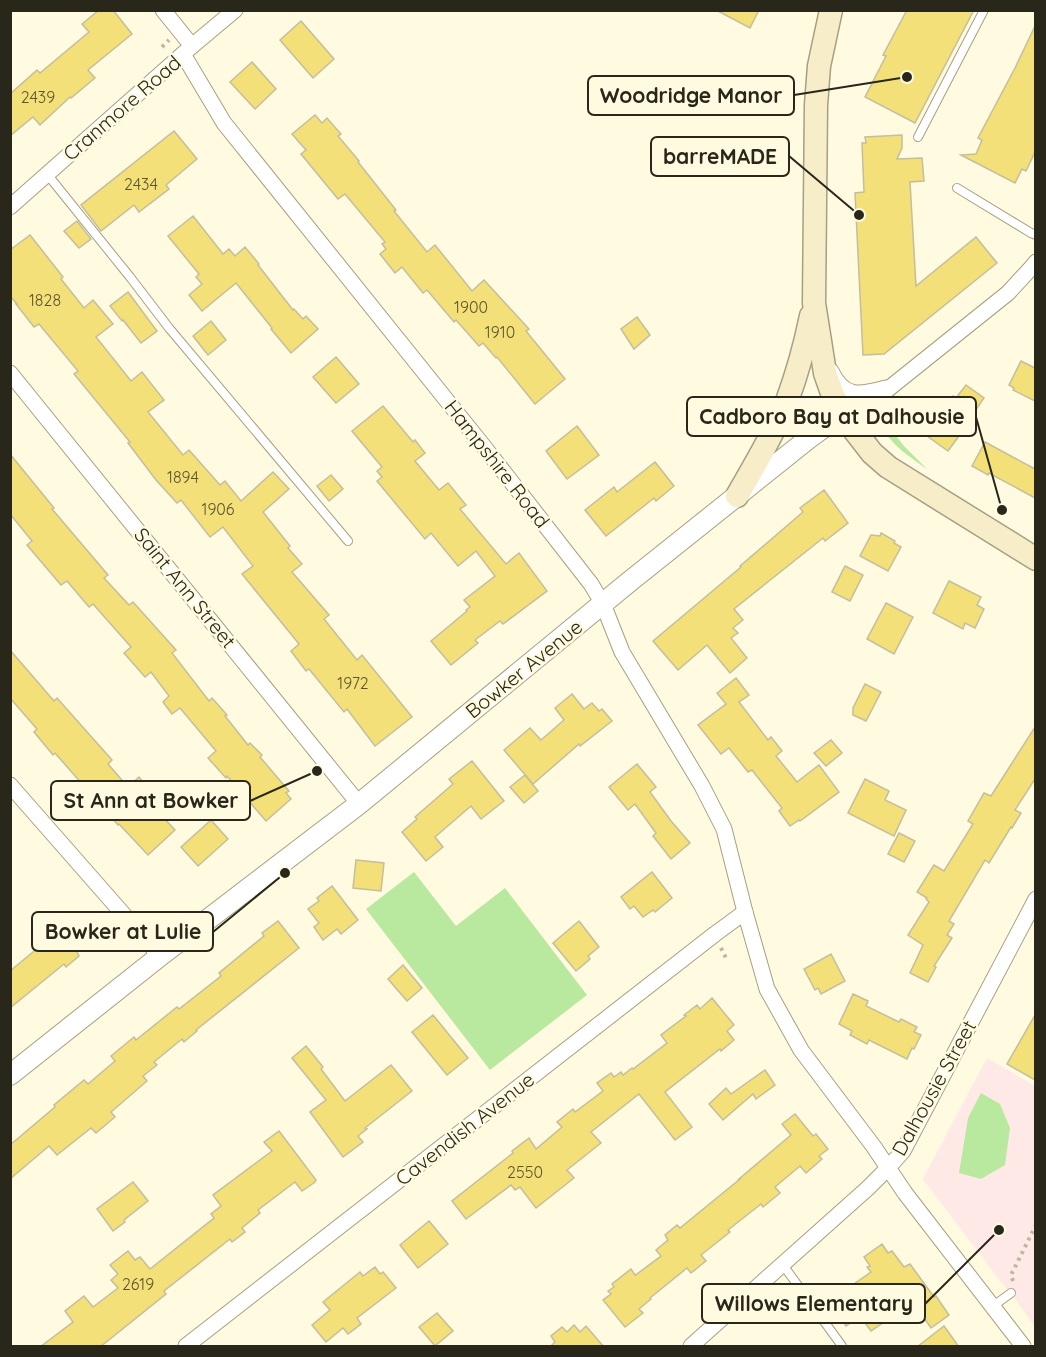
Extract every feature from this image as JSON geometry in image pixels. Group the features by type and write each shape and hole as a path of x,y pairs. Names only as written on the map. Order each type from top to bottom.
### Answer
{"main road":[{"path":"831,10 819,66 816,105 814,303 825,373 832,393 844,417 872,453 888,467 1035,559"},
{"path":"737,496 763,452 787,400 804,350 814,303"}],"street":[{"name":"Hampshire Road","path":"163,10 188,50 224,123 587,577 603,604 622,652 702,786 724,829 767,989 801,1050 874,1147 905,1193 1023,1347"},
{"name":"Cranmore Road","path":"10,207 234,10"},
{"name":"Bowker Avenue","path":"10,1075 160,956 359,804 823,428 877,398 1008,293 1035,262"},
{"path":"822,352 840,387 854,393 870,392 892,386"},
{"name":"Saint Ann Street","path":"10,373 359,804"},
{"path":"10,785 160,956"},
{"name":"Dalhousie Street","path":"691,1347 888,1168 903,1151 1035,899"},
{"name":"Cavendish Avenue","path":"186,1347 745,912"}],"lane":[{"path":"918,137 984,10"},
{"path":"47,174 169,328 348,541"},
{"path":"957,189 1035,235"},
{"path":"783,1265 842,1347"},
{"path":"993,1306 1011,1293"}],"path":[{"path":"1013,1283 1011,1275 1035,1225"}],"shaded area":[{"path":"987,1058 1035,1086 1035,1327 923,1179"}],"green space":[{"path":"883,421 927,469 891,440 882,427"},
{"path":"414,872 456,926 505,888 587,995 490,1070 366,909"},
{"path":"981,1093 1000,1104 1010,1128 1005,1165 981,1179 959,1173 968,1118"}],"building":[{"path":"99,10 113,10 132,34 88,70 95,78 40,125 33,117 10,136 10,94 37,70 40,73 89,32 82,24"},
{"path":"716,10 759,10 750,28"},
{"path":"907,10 974,10 915,123 865,97 886,56 883,55"},
{"path":"301,21 334,59 313,78 280,40"},
{"path":"1035,26 1035,152 1026,171 1022,169 1015,183 961,155 976,154 982,140 978,138"},
{"path":"252,62 276,89 255,109 230,82"},
{"path":"315,115 322,123 327,118 341,134 338,136 427,252 435,245 472,291 484,280 529,329 526,331 565,379 535,404 497,357 483,343 479,346 456,320 454,322 427,290 423,293 402,267 395,273 380,254 386,249 382,244 385,242 345,194 338,199 301,154 306,150 292,134"},
{"path":"174,131 197,159 166,185 169,189 139,212 134,205 101,231 81,205"},
{"path":"902,135 902,148 897,159 922,158 924,181 910,182 916,286 976,237 997,263 884,354 863,355 855,193 864,192 862,143 866,143 865,137"},
{"path":"193,216 223,254 229,249 235,256 245,247 293,310 303,319 306,316 318,329 291,353 236,283 202,311 189,295 202,284 196,277 199,274 168,236"},
{"path":"77,221 91,239 79,248 64,231"},
{"path":"30,235 84,308 93,300 113,324 96,337 131,381 142,372 164,400 148,412 183,455 189,450 220,485 225,481 241,501 273,472 289,489 263,512 302,564 292,572 329,615 324,619 357,660 362,655 412,717 375,746 347,709 344,712 291,651 299,644 242,574 253,566 223,527 210,537 181,500 177,503 156,480 128,443 130,442 74,374 78,371 39,324 34,327 10,296 10,250"},
{"path":"128,292 157,331 141,343 110,306"},
{"path":"637,317 650,335 634,349 621,329"},
{"path":"211,321 226,340 208,355 193,336"},
{"path":"336,357 359,384 336,403 313,377"},
{"path":"1021,361 1035,368 1035,401 1013,390 1014,388 1009,385"},
{"path":"966,385 984,398 948,451 923,433 943,405 945,406 953,396 956,398"},
{"path":"383,406 425,453 415,461 439,490 448,483 466,505 460,509 506,564 519,553 547,591 503,624 500,621 475,640 478,643 451,665 431,641 467,611 470,607 464,600 495,576 476,551 458,566 431,533 425,539 377,481 382,477 377,471 382,467 352,431"},
{"path":"577,426 599,455 567,479 546,451"},
{"path":"985,442 1035,469 1035,498 972,466"},
{"path":"10,454 54,508 52,509 108,575 104,578 129,605 133,602 176,650 172,653 209,701 212,698 248,745 250,743 262,755 260,757 289,791 286,793 291,799 266,821 208,758 216,751 180,708 172,714 163,702 169,696 151,672 145,677 124,653 131,647 93,604 89,607 67,581 61,585 27,545 32,541 10,514"},
{"path":"655,462 674,486 656,501 654,498 606,536 585,510 614,487 617,492"},
{"path":"331,475 343,489 329,501 317,486"},
{"path":"824,490 848,523 825,541 823,538 734,609 743,620 733,628 738,633 731,638 747,658 730,673 707,645 678,670 653,641 741,567 803,512 800,508"},
{"path":"881,533 901,547 888,571 860,556 871,535 880,536"},
{"path":"845,566 863,575 850,601 832,592"},
{"path":"949,581 981,597 977,605 984,609 975,628 965,623 963,629 933,613"},
{"path":"886,603 913,617 894,654 867,639"},
{"path":"10,650 54,701 57,698 112,760 108,764 128,787 139,777 154,795 147,800 175,830 148,855 118,825 55,753 53,755 34,732 37,729 10,698"},
{"path":"736,678 749,695 739,702 768,740 771,737 782,751 776,756 797,782 819,765 839,792 790,826 779,811 782,808 752,770 748,772 729,748 721,754 698,725 726,704 717,693"},
{"path":"865,684 881,692 866,721 853,715 853,708"},
{"path":"572,694 584,709 592,703 599,711 602,709 612,721 580,746 579,744 533,784 504,750 530,728 541,740 564,720 555,708"},
{"path":"1035,727 1035,779 1015,810 1021,813 989,863 985,860 949,921 954,924 947,935 952,938 934,966 936,967 928,982 910,973 923,945 908,935 929,902 917,892 934,865 944,871 973,824 968,821 984,793 991,796"},
{"path":"831,740 842,753 826,766 814,753"},
{"path":"472,761 504,801 481,819 471,806 435,837 443,847 426,861 402,832 417,819 415,817 453,784 449,779"},
{"path":"637,764 656,787 650,792 690,843 671,859 653,836 656,833 635,804 628,810 609,787"},
{"path":"525,775 538,791 524,803 510,787"},
{"path":"865,779 889,791 885,800 906,810 894,836 848,813"},
{"path":"211,820 228,839 198,866 181,847"},
{"path":"899,833 915,841 904,862 888,854"},
{"path":"356,860 384,863 381,891 353,888"},
{"path":"652,872 672,898 655,912 653,910 643,917 634,906 630,909 621,897"},
{"path":"332,886 358,920 341,934 337,929 323,940 314,927 319,923 308,909 319,901 317,898"},
{"path":"72,918 87,936 78,944 81,948 77,952 79,956 66,967 64,964 10,1008 10,971 45,942 41,937 59,922 63,926"},
{"path":"278,921 299,948 184,1042 182,1039 154,1062 157,1065 143,1076 147,1081 111,1112 115,1117 96,1133 91,1128 57,1155 49,1146 10,1179 10,1145 84,1080 88,1084 115,1061 111,1056 134,1037 136,1040 221,976 219,973 264,936 262,933"},
{"path":"579,921 599,947 588,956 590,959 576,971 553,943"},
{"path":"831,954 845,981 821,994 818,988 815,990 804,969"},
{"path":"403,965 422,988 407,1001 388,979"},
{"path":"853,994 868,1001 866,1006 899,1022 901,1019 917,1027 914,1032 921,1035 907,1059 869,1040 867,1044 850,1035 852,1031 839,1024"},
{"path":"712,998 734,1025 727,1031 734,1040 665,1092 692,1127 675,1140 639,1094 591,1132 601,1143 567,1170 574,1178 536,1208 520,1187 515,1190 511,1185 466,1219 452,1201 529,1138 536,1149 562,1127 557,1122 573,1109 575,1112 603,1091 597,1083 611,1073 614,1077 621,1072 623,1075 633,1069 667,1043 661,1035 697,1005 700,1009"},
{"path":"433,1015 468,1058 447,1075 412,1032"},
{"path":"1035,1015 1035,1080 1007,1064"},
{"path":"306,1046 345,1101 391,1065 412,1091 365,1128 367,1129 358,1136 363,1142 343,1157 310,1112 326,1100 292,1058"},
{"path":"765,1070 775,1085 756,1099 753,1094 723,1120 709,1104 726,1088 731,1094"},
{"path":"795,1114 813,1136 816,1134 828,1149 819,1156 822,1159 806,1173 800,1166 775,1187 780,1193 763,1207 761,1204 728,1230 730,1232 701,1255 706,1261 691,1273 687,1268 650,1298 639,1309 643,1313 625,1327 603,1300 611,1294 608,1291 614,1287 612,1284 631,1269 635,1275 637,1274 661,1256 656,1250 668,1240 665,1235 677,1225 680,1228 791,1135 782,1124"},
{"path":"279,1131 316,1180 315,1182 302,1191 295,1182 258,1210 260,1213 242,1228 245,1232 232,1242 230,1239 164,1291 166,1294 100,1347 40,1347 73,1322 65,1311 84,1296 93,1307 118,1288 111,1280 118,1274 110,1265 128,1251 135,1260 140,1257 150,1269 214,1218 211,1214 221,1206 213,1195 272,1151 264,1142"},
{"path":"133,1182 148,1201 113,1231 97,1209"},
{"path":"429,1221 448,1244 418,1268 400,1245"},
{"path":"882,1244 888,1253 892,1251 904,1267 910,1264 949,1315 931,1328 909,1297 884,1315 887,1320 871,1331 860,1316 846,1326 826,1298 843,1286 845,1290 871,1272 864,1257"},
{"path":"375,1267 380,1274 383,1272 396,1288 357,1318 361,1324 348,1334 343,1328 326,1342 312,1325 330,1310 323,1302 360,1272 363,1276"},
{"path":"437,1313 453,1331 435,1346 419,1327"},
{"path":"574,1325 580,1332 586,1326 604,1347 550,1347 555,1342 551,1336 562,1327 567,1332"},
{"path":"944,1326 959,1347 917,1347"}],"place":[{"name":"Woodridge Manor","path":"907,77"},
{"name":"barreMADE","path":"859,215"},
{"name":"Cadboro Bay at Dalhousie","path":"1002,510"},
{"name":"St Ann at Bowker","path":"317,771"},
{"name":"Bowker at Lulie","path":"285,873"},
{"name":"Willows Elementary","path":"999,1230"}]}
